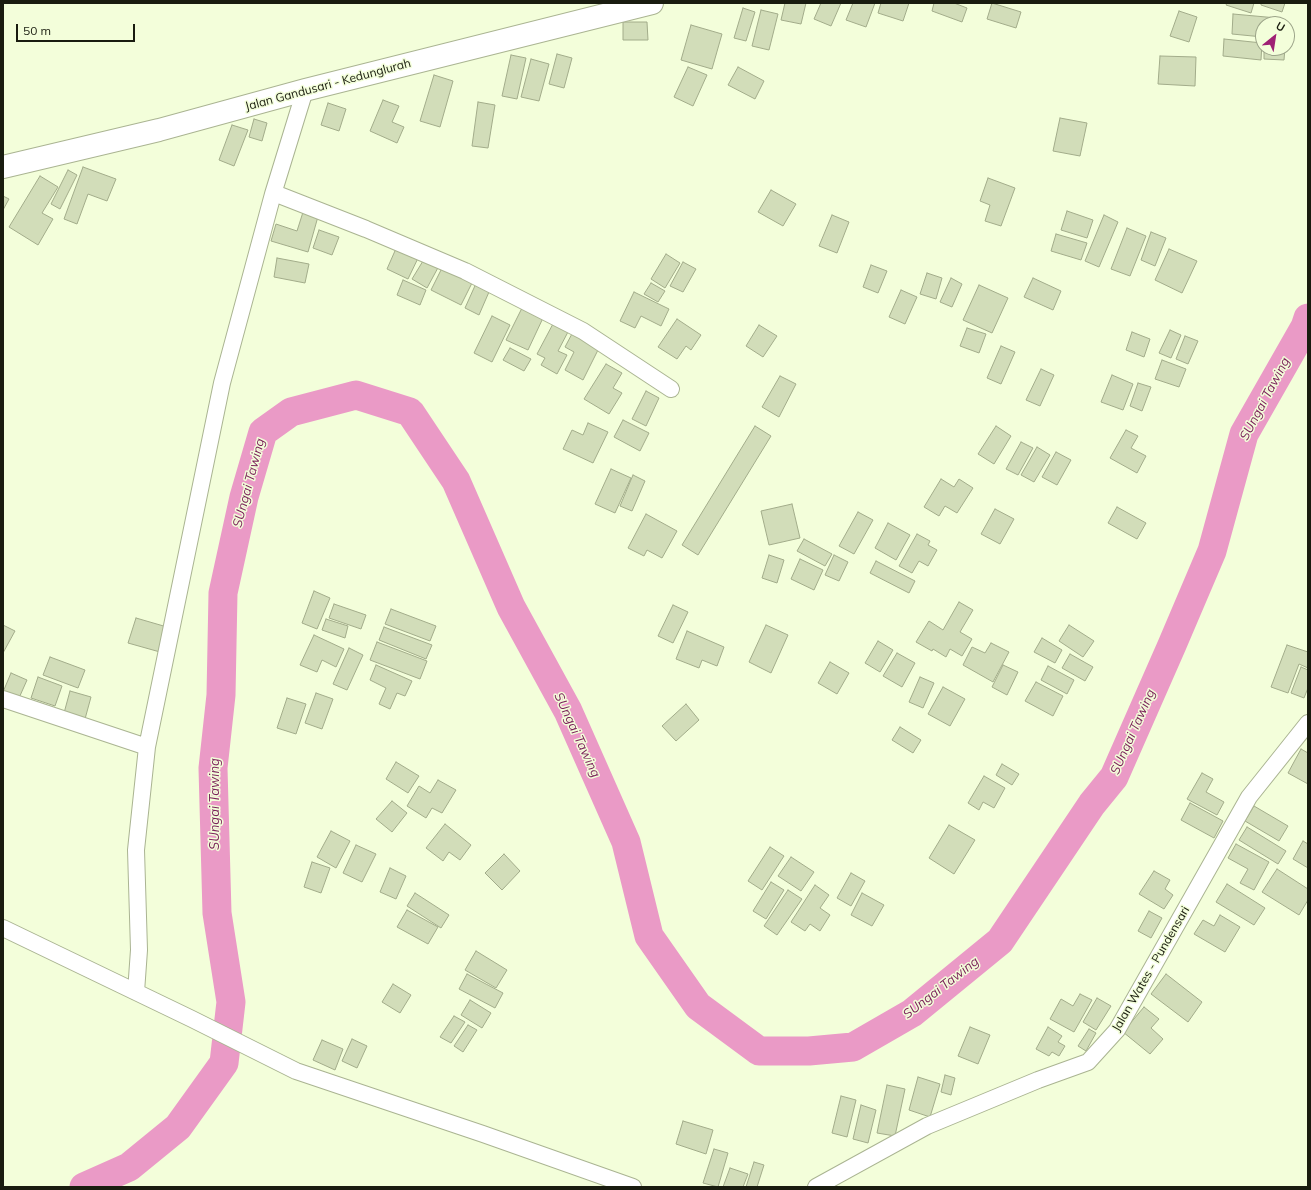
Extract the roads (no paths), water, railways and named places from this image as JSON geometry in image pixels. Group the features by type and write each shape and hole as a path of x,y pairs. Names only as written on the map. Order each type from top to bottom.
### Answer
{"street":[{"name":"Jalan Gandusari - Kedunglurah","path":"3,167 159,130 305,90 652,3"},
{"path":"136,992 139,950 136,850 147,747 222,383 274,193 305,90"},
{"path":"274,193 366,229 465,271 583,331 671,389"},
{"path":"3,699 147,747"},
{"name":"Jalan Wates - Pundensari","path":"816,1187 927,1126 1038,1080 1088,1062 1117,1030 1249,797 1308,723"},
{"path":"3,928 296,1071 633,1187"}],"waterway":[{"name":"SUngai Tawing","path":"84,1187 129,1167 178,1127 224,1063 231,1002 217,913 213,768 221,695 223,593 244,497 263,432 291,412 356,395 410,412 456,481 511,607 568,711 626,842 649,936 698,1006 759,1051 809,1051 853,1047 912,1013 1000,941 1092,804 1114,777 1212,551 1244,434 1305,327 1308,318"}]}
